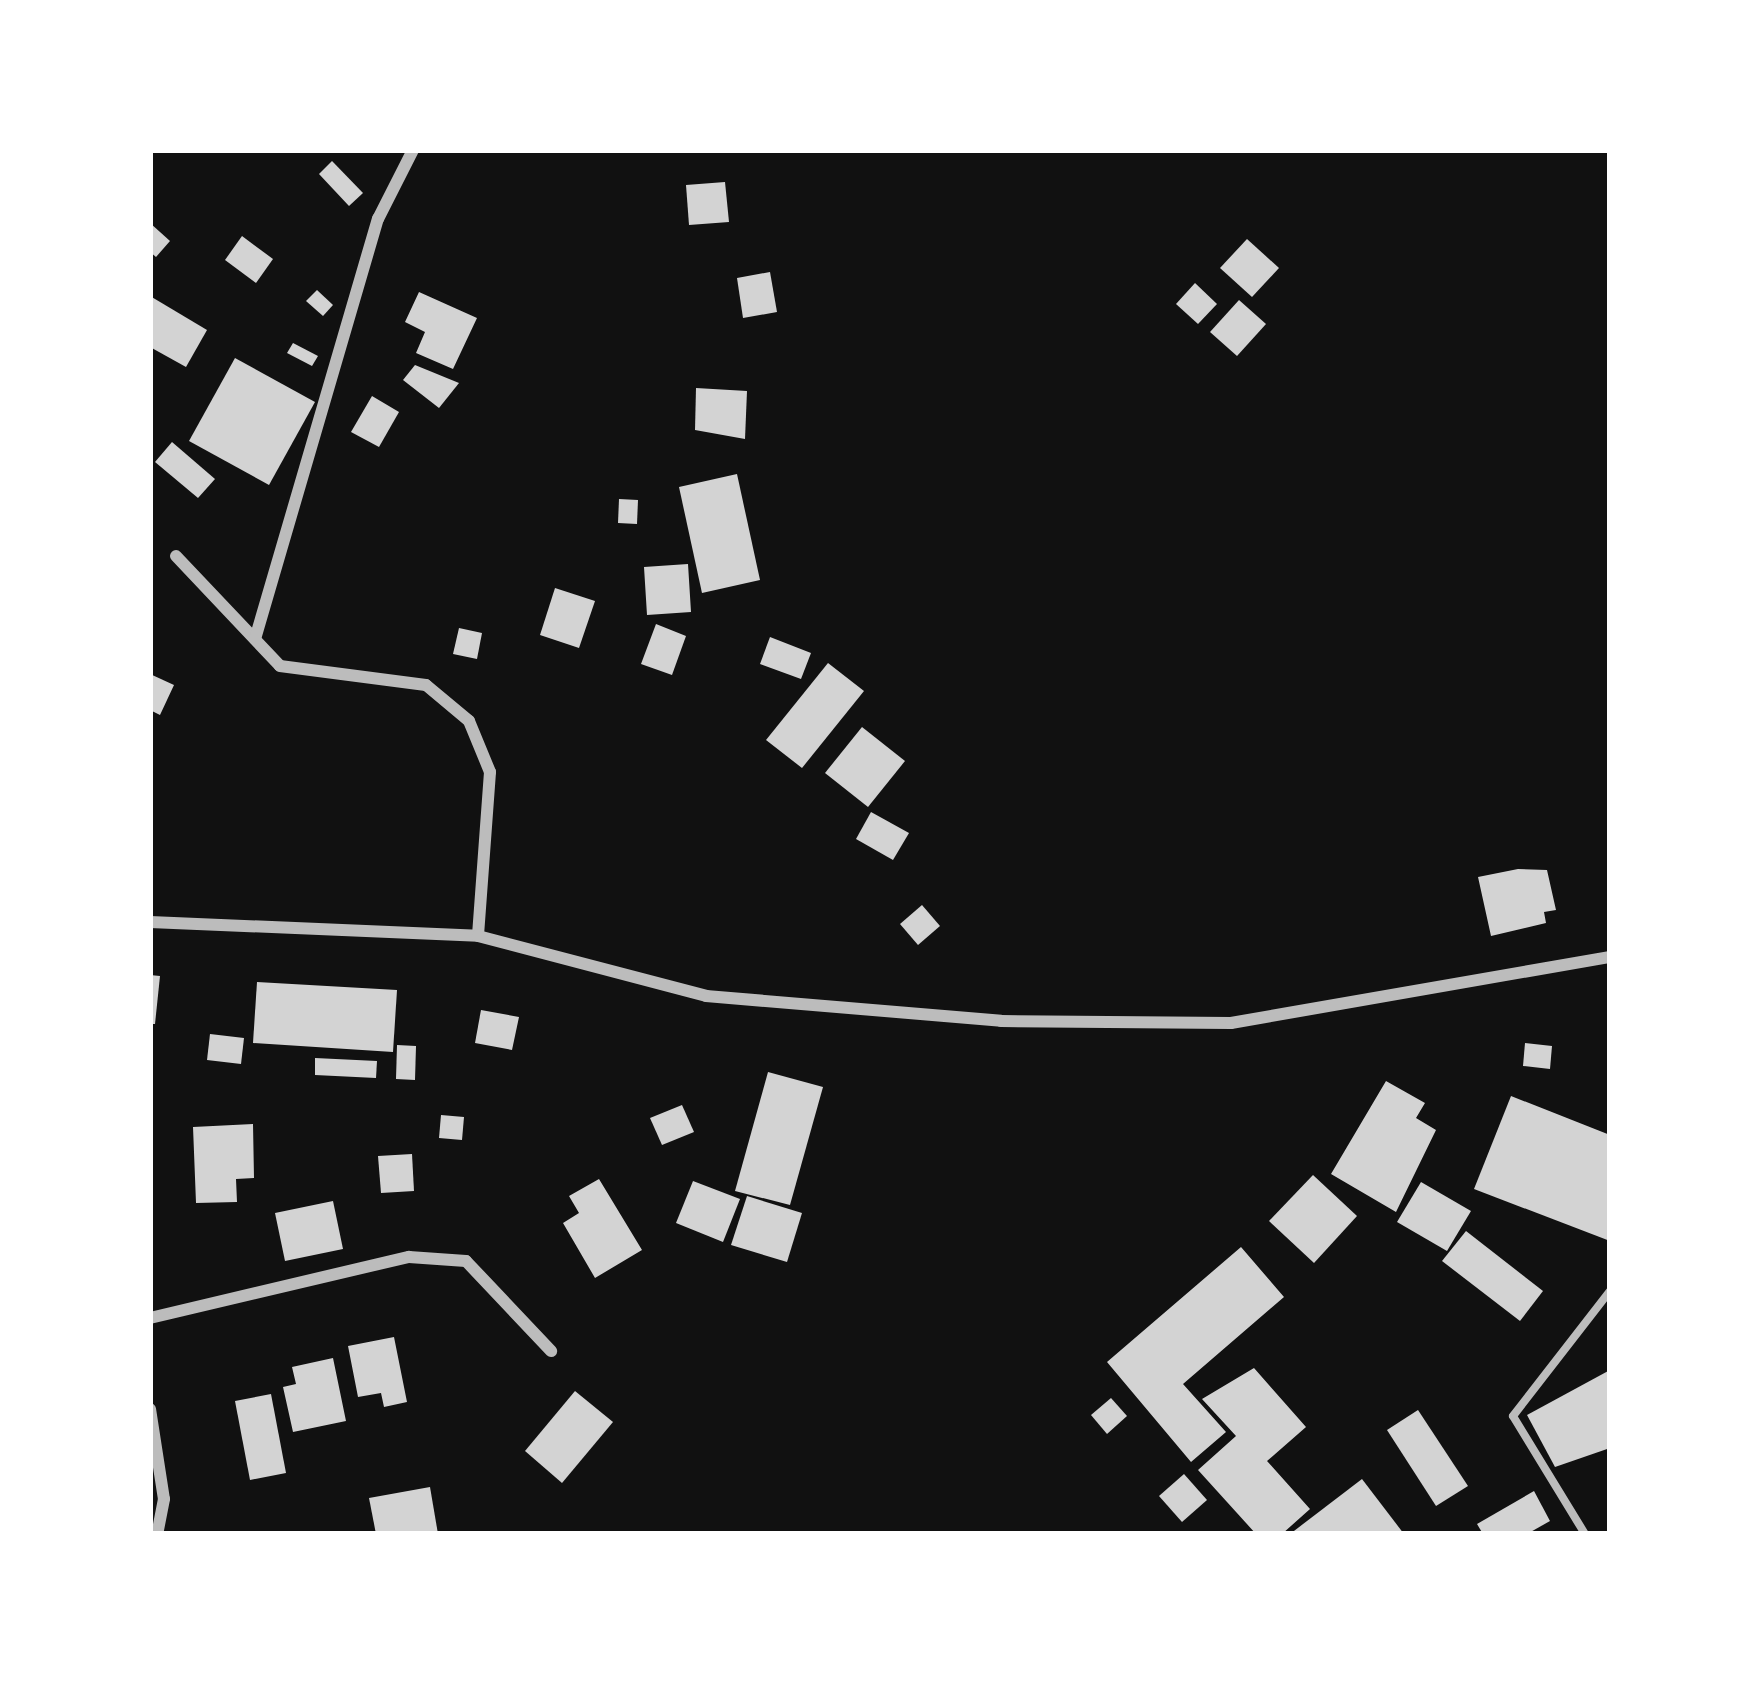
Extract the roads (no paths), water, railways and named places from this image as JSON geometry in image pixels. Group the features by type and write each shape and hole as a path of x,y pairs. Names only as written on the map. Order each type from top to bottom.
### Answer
{"street":[{"path":"255,639 379,219 413,150"},
{"path":"176,556 280,666 425,685 469,721 490,772 478,935"},
{"path":"150,922 478,935 706,996 1001,1021 1231,1023 1610,957"},
{"path":"150,1318 409,1257 466,1261 551,1351"},
{"path":"150,1409 164,1499 157,1534"}],"lane":[{"path":"1585,1534 1513,1416 1610,1291"}]}
